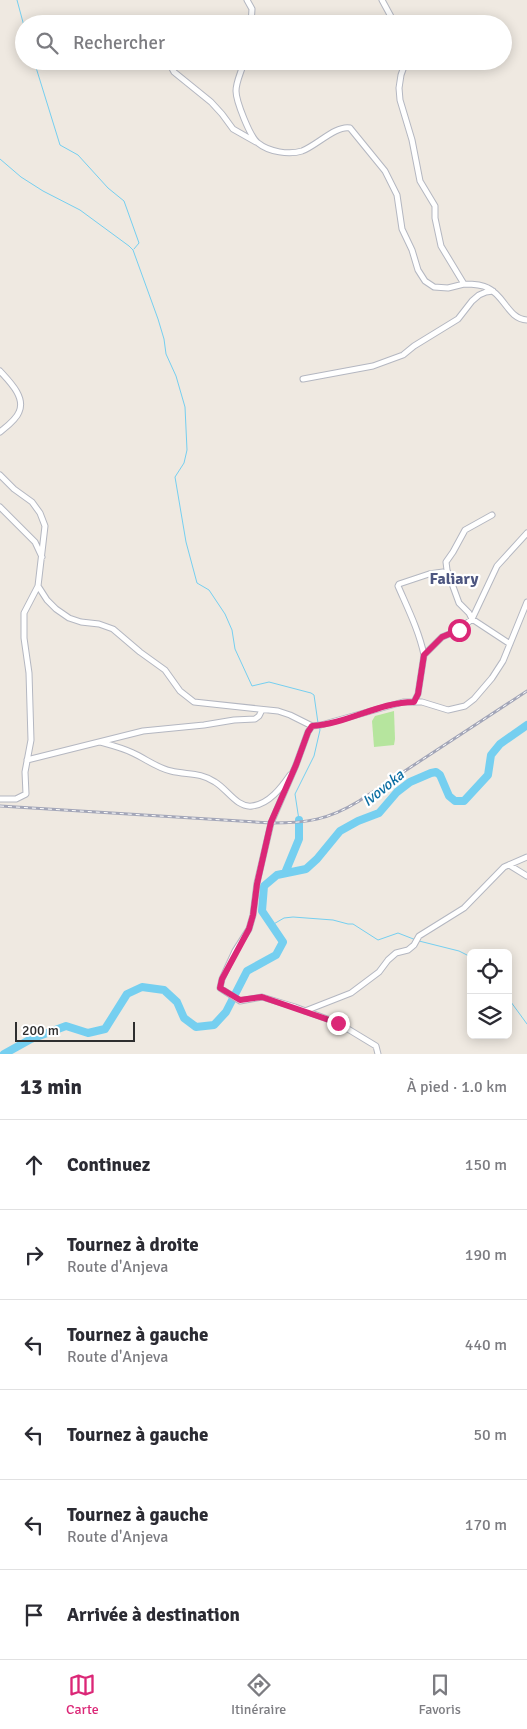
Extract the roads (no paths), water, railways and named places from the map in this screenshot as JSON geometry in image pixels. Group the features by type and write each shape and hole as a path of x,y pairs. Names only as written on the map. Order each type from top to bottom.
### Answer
{"street":[{"path":"247,0 252,9 252,15"},
{"path":"382,0 390,15"},
{"path":"173,70 211,102 233,129 269,149 276,151 301,151 341,129 350,128 385,171 397,195 402,230 412,250 418,270 425,281 434,287 448,288 464,284 487,287 502,299 513,315 519,320 527,320"},
{"path":"241,70 237,86 237,100 256,142"},
{"path":"403,70 400,94 420,181 435,206 435,218 441,246 464,284"},
{"path":"303,379 373,366 403,355 414,346 458,319 479,295 494,291"},
{"path":"0,371 14,388 21,402 19,413 0,432"},
{"path":"0,475 14,489 32,502 40,513 45,526 38,586 24,613 24,638 29,673 31,740 25,772 26,794 16,798 0,799"},
{"path":"0,507 35,542 42,557"},
{"path":"492,515 465,530 446,562 459,603 469,612 472,619 510,644"},
{"path":"424,655 442,637 459,630 472,619 497,566 527,533"},
{"path":"414,702 418,694 424,655 419,634 398,586 399,584 434,573 443,572 449,576"},
{"path":"38,586 47,600 69,618 113,628 140,652 165,670 180,691 194,702 278,711 290,714 301,722 313,726 392,704 422,702 448,710 465,706 474,699 492,678 503,661 527,602"},
{"path":"27,760 143,731 255,719 262,710"},
{"path":"301,722 305,739"},
{"path":"313,726 305,739 296,765 271,822 249,929 222,979 220,988 240,1000 262,997 338,1023 376,1046 378,1054"},
{"path":"100,742 132,752 155,766 172,772 198,774 215,781 240,804 253,806 272,797 284,784 296,765"},
{"path":"305,1011 351,993 379,972 396,953 408,950 420,936 464,908 504,867 527,857"},
{"path":"509,866 527,876"}],"waterway":[{"path":"17,0 21,15"},
{"path":"37,70 60,145 78,155 108,188 124,201 139,243 134,249"},
{"path":"0,159 21,177 80,210 133,250 158,319 166,354 176,376 185,407 187,450 184,463 175,477 186,542 197,583 209,590 225,614 232,630 235,649 252,686 269,682 311,693 314,695 318,723"},
{"name":"Ivovoka","path":"4,1054 31,1039 66,1026 88,1033 105,1029 127,994 142,987 164,990 177,1002 184,1018 196,1027 214,1025 226,1012 247,971 276,955 283,942 262,911 264,886 277,875 306,869 317,859 340,831 358,821 379,813 397,792 410,782 431,773 436,772 440,775 449,796 455,801 464,801 488,775 491,755 500,744 527,725"},
{"path":"299,820 295,794 314,756 320,730 319,726"},
{"path":"285,873 299,839 299,820"},
{"path":"272,925 284,918 293,917 333,920 353,924 378,940 398,933 416,940"},
{"path":"419,941 459,951 467,955"},
{"path":"512,1003 527,1024"}],"railway":[{"path":"0,806 271,823 317,819 359,801 527,691"}],"district":[{"name":"Faliary","path":"454,579"}]}
